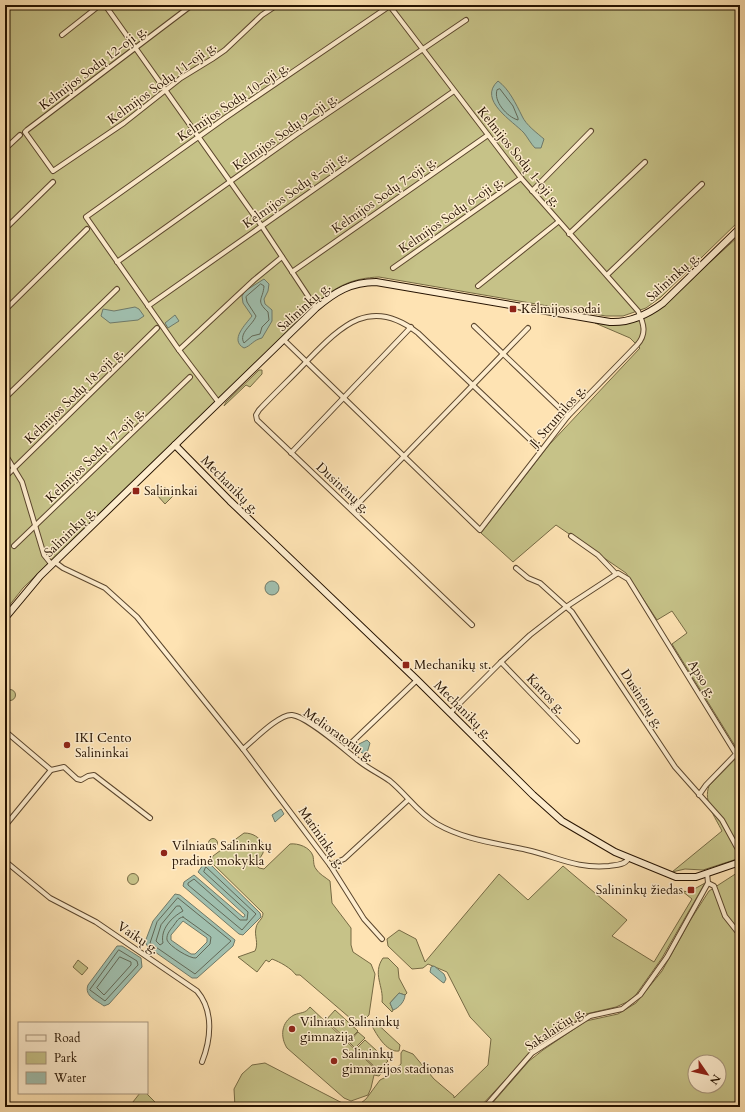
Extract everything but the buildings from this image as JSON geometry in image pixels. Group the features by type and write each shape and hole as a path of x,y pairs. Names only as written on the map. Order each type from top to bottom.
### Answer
{"main road":[{"name":"Salininkų g.","path":"5,618 22,596 53,564 316,308 342,288 358,283 376,282 610,322 628,321 641,316 662,303 740,228"},
{"name":"Mechanikų g.","path":"176,445 230,501 417,680 553,814 572,828 628,859 676,877 696,877 740,862"}],"street":[{"path":"62,35 100,5"},
{"path":"105,5 261,225 316,308"},
{"name":"Kelmijos Sodų 12-oji g.","path":"53,171 25,132 192,5"},
{"name":"Kelmijos Sodų 11-oji g.","path":"53,171 124,123 166,90 225,50 248,26 277,5"},
{"name":"Kelmijos Sodų 1-oji g.","path":"390,5 422,50 521,178 558,222 636,307 641,316"},
{"name":"Kelmijos Sodų 10-oji g.","path":"117,262 86,217 390,5"},
{"name":"Kelmijos Sodų 9-oji g.","path":"117,262 230,182 466,20"},
{"name":"Kelmijos Sodų 8-oji g.","path":"148,306 261,225 454,91"},
{"path":"532,191 591,131"},
{"path":"5,149 20,135"},
{"name":"Kelmijos Sodų 7-oji g.","path":"292,272 488,135"},
{"path":"570,234 645,162"},
{"name":"Kelmijos Sodų 6-oji g.","path":"393,268 521,178"},
{"path":"5,229 54,182"},
{"path":"607,275 702,184"},
{"path":"478,286 558,222"},
{"path":"6,307 87,229"},
{"path":"179,350 282,256"},
{"path":"117,262 218,403"},
{"path":"5,398 117,289"},
{"name":"Dusinėnų g.","path":"472,625 291,453 257,420 256,416 259,410 341,328 363,317 384,316 400,320 411,327 541,450"},
{"name":"J. Strumilos g.","path":"404,456 480,530 568,416 641,340 644,326 641,316"},
{"path":"474,326 568,416"},
{"path":"291,453 411,327"},
{"name":"Kelmijos Sodų 18-oji g.","path":"5,477 157,328"},
{"path":"352,510 528,328"},
{"path":"284,340 404,456"},
{"name":"Kelmijos Sodų 17-oji g.","path":"14,546 190,377"},
{"path":"5,454 22,482 44,555 53,564 105,588 137,617 243,749"},
{"name":"Apso g.","path":"571,536 602,559 616,574 621,574 628,579 736,754 706,785 699,795"},
{"name":"Dusinėnų g.","path":"516,568 528,578 540,583 572,612 675,767 722,820 740,853"},
{"path":"450,713 500,662 530,635 566,607 616,574"},
{"name":"Katros g.","path":"500,662 577,740"},
{"path":"346,748 417,680"},
{"name":"Melioratorių g.","path":"243,749 277,721 289,715 302,719 346,748 360,761 390,781 422,814 436,824 451,831 487,843 526,850 588,867 616,865 625,862 628,859"},
{"path":"5,731 51,770"},
{"name":"Matininkų g.","path":"243,749 330,865 364,919 382,939"},
{"path":"5,826 51,770 64,767 77,779 81,780 88,776 94,775 150,818"},
{"path":"330,865 344,859 408,800"},
{"name":"Vaikų g.","path":"5,861 50,898 96,922 197,991 205,1003 210,1028 208,1047 202,1062"},
{"path":"707,873 708,883 714,886 725,916 740,935"},
{"name":"Sakalaičių g.","path":"485,1107 532,1053 590,1016 622,1009 640,995 663,964 708,883"}],"green space":[{"path":"5,5 740,5 740,220 661,297 646,308 623,316 606,316 379,277 361,279 345,284 331,292 317,303 23,588 5,611"},
{"path":"740,235 740,754 672,644 687,633 672,611 657,620 626,573 556,525 513,562 481,533 549,445 640,348 630,338 595,323 620,324 634,322 648,316 656,311"},
{"path":"259,370 262,370 262,374 250,387 246,385 224,406 226,402"},
{"path":"165,487 173,496 165,504 157,495"},
{"path":"8,690 12,690 14,691 14,699 8,700 5,697 5,693"},
{"path":"740,754 740,858 703,870 685,869 672,872 722,831 709,803 709,786"},
{"path":"244,833 256,836 264,845 263,853 256,865 259,868 264,869 290,844 297,844 309,850 313,856 316,869 330,881 332,903 351,928 351,945 353,952 371,964 375,974 369,1015 363,1021 355,1021 350,1018 300,975 296,975 294,972 278,962 272,959 269,962 266,960 257,972 238,957 255,951 257,945 256,928 263,913 210,861 213,856"},
{"path":"213,838 218,843 213,848 208,843"},
{"path":"563,866 627,920 612,936 654,962 692,899 682,891 689,892 705,883 662,958 635,996 616,1007 586,1014 534,1049 480,1107 356,1107 366,1099 380,1080 386,1077 401,1064 401,1053 403,1050 413,1054 434,1079 454,1096 454,1098 488,1065 491,1039 470,1017 447,972 428,964 423,968 412,969 388,946 387,939 399,930 416,939 425,962 499,874 528,900"},
{"path":"740,871 740,1107 489,1107 529,1061 543,1050 586,1021 618,1014 636,1003 662,971 691,919 709,891"},
{"path":"131,874 135,874 137,875 137,883 131,884 128,881 128,877"},
{"path":"383,958 388,958 398,968 399,978 407,993 405,995 399,993 390,1003 393,1010 392,1012 382,1002 378,969"},
{"path":"78,960 88,968 82,975 73,967"},
{"name":"Salininkų gimnazijos stadionas","path":"310,1007 381,1074 379,1076 374,1075 368,1095 351,1101 344,1098 287,1048 283,1039 283,1030 286,1022 294,1015 305,1012"},
{"path":"335,1010 358,1031 348,1041 326,1020"},
{"path":"372,1019 400,1045 399,1051 394,1051 385,1045 370,1022"},
{"path":"358,1032 365,1038 355,1048 349,1042"},
{"path":"365,1040 388,1061 379,1071 356,1049"},
{"path":"265,1063 350,1107 235,1107 234,1089 242,1074 252,1065"},
{"path":"139,1094 147,1094 160,1107 129,1107"}],"water":[{"path":"498,81 509,92 526,123 544,139 541,148 535,148 524,133 499,110 494,103 492,95 493,88"},
{"path":"264,279 269,284 268,291 264,299 265,304 272,310 272,321 262,338 244,348 238,341 238,336 252,316 243,303 242,296 245,291"},
{"path":"135,307 139,309 144,316 138,320 110,323 101,316 103,309 114,311"},
{"path":"175,315 179,321 168,328 165,323"},
{"path":"269,581 275,581 279,585 279,591 275,595 269,595 265,591 265,585"},
{"path":"367,740 370,743 367,753 365,754 358,751 357,748 359,744"},
{"path":"281,809 284,814 275,822 272,815"},
{"path":"205,862 209,863 260,913 261,917 243,935 239,934 183,886 184,882 194,875 244,917 245,915 198,872"},
{"path":"175,894 180,895 235,940 233,946 197,978 192,978 148,947 145,942 153,921","holes":["183,921 207,938 207,942 195,954 191,954 171,940 171,935"]},
{"path":"117,946 122,946 141,958 142,967 109,1004 104,1006 89,995 87,989 88,985"},
{"path":"434,966 444,974 446,979 444,983 430,972 431,967"},
{"path":"399,993 405,995 404,1000 393,1010 390,1003"}],"place":[{"name":"Kelmijos sodai","path":"513,309"},
{"name":"Salininkai","path":"136,491"},
{"name":"Mechanikų st.","path":"406,665"},
{"name":"IKI Cento Salininkai","path":"67,745"},
{"name":"Vilniaus Salininkų pradinė mokykla","path":"164,853"},
{"name":"Salininkų žiedas","path":"691,890"},
{"name":"Vilniaus Salininkų gimnazija","path":"292,1029"},
{"name":"Salininkų gimnazijos stadionas","path":"334,1061"}]}
